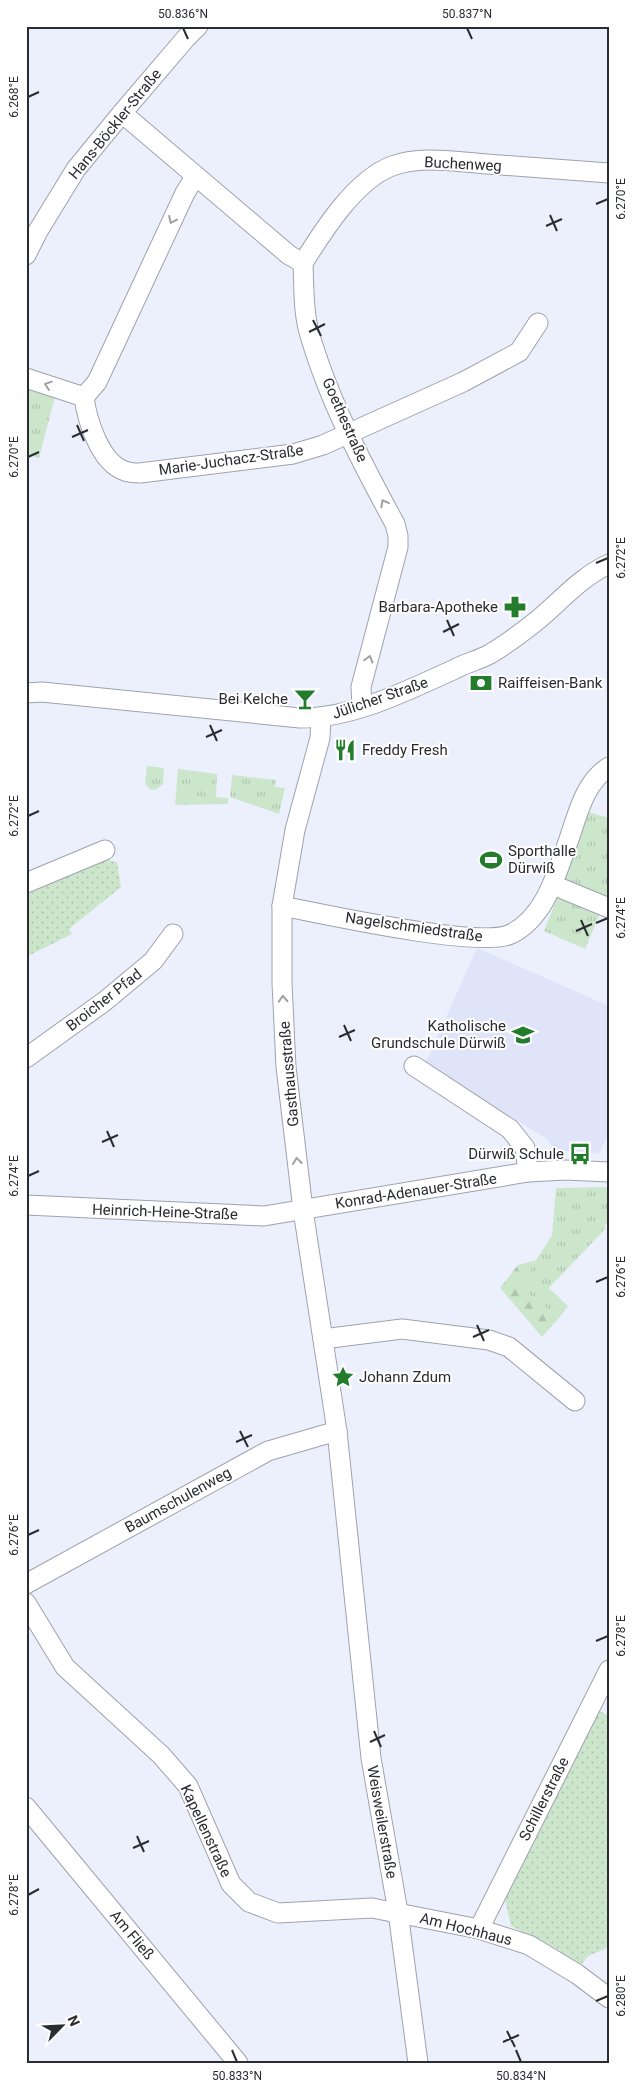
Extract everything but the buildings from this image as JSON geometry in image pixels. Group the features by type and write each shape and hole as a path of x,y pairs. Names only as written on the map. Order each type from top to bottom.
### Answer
{"street":[{"name":"Hans-Böckler-Straße","path":"26,255 38,231 76,170 187,30"},
{"path":"122,113 289,256 303,263"},
{"name":"Buchenweg","path":"303,263 321,234 360,188 375,175 392,166 430,160 609,174"},
{"path":"26,378 84,397 97,382 185,193 195,177"},
{"name":"Goethestraße","path":"303,263 304,296 309,331 349,434 395,524 398,536 398,547 361,688 362,707"},
{"name":"Marie-Juchacz-Straße","path":"84,397 86,415 93,436 114,464 124,471 140,473 293,454 323,445 349,434 463,382 519,352 538,323"},
{"name":"Jülicher Straße","path":"26,693 42,692 300,718 321,718 339,715 431,681 488,655 535,622 591,575 609,564"},
{"name":"Gasthausstraße","path":"321,718 320,738 294,830 282,906 282,983 286,1067 303,1210 337,1431"},
{"name":"Nagelschmiedstraße","path":"282,906 407,929 490,938 510,935 526,924 540,907 553,885 580,807 590,786 609,767"},
{"path":"26,883 105,850"},
{"path":"553,885 609,908"},
{"name":"Broicher Pfad","path":"26,1058 105,1001 153,961 173,934"},
{"path":"414,1066 510,1129 525,1148 528,1172"},
{"name":"Konrad-Adenauer-Straße","path":"303,1210 528,1172 565,1170 609,1172"},
{"name":"Heinrich-Heine-Straße","path":"26,1205 264,1216 303,1210"},
{"path":"323,1339 402,1329 489,1340 509,1347 575,1401"},
{"name":"Baumschulenweg","path":"26,1584 268,1451 337,1431"},
{"name":"Weisweilerstraße","path":"337,1431 371,1758 398,1912 418,2063"},
{"name":"Kapellenstraße","path":"26,1603 65,1666 161,1755 188,1786 231,1884 249,1902 278,1913 372,1908 398,1912"},
{"name":"Schillerstraße","path":"479,1929 609,1670"},
{"name":"Am Fließ","path":"26,1807 238,2063"},
{"name":"Am Hochhaus","path":"398,1912 479,1929 529,1946 577,1974 609,1998"}],"shaded area":[{"name":"Katholische Grundschule Dürwiß","path":"477,948 609,1006 609,1133 599,1154 554,1150 547,1139 425,1064"}],"green space":[{"path":"26,385 56,393 39,458 26,454"},
{"path":"147,766 164,768 163,784 157,789 151,790 145,784"},
{"path":"178,769 217,774 216,797 228,798 228,804 175,805"},
{"path":"232,775 276,780 275,787 285,788 279,814 230,797"},
{"path":"588,812 609,818 609,900 566,882 562,877"},
{"path":"103,859 117,862 121,887 69,929 72,934 26,957 26,895"},
{"path":"558,896 600,914 585,949 544,931"},
{"path":"609,1187 609,1221 604,1226 606,1228 549,1288 568,1306 559,1318 519,1287 552,1235 556,1188"},
{"path":"536,1260 520,1287 559,1318 542,1337 500,1288 518,1265"},
{"path":"596,1709 609,1716 609,1945 605,1949 588,1956 581,1965 554,1947 511,1926 503,1890"}],"place":[{"name":"Barbara-Apotheke","path":"515,607"},
{"name":"Raiffeisen-Bank","path":"481,683"},
{"name":"Bei Kelche","path":"305,699"},
{"name":"Freddy Fresh","path":"345,750"},
{"name":"Sporthalle Dürwiß","path":"491,860"},
{"name":"Katholische Grundschule Dürwiß","path":"523,1035"},
{"name":"Dürwiß Schule","path":"580,1154"},
{"name":"Johann Zdum","path":"343,1377"}]}
